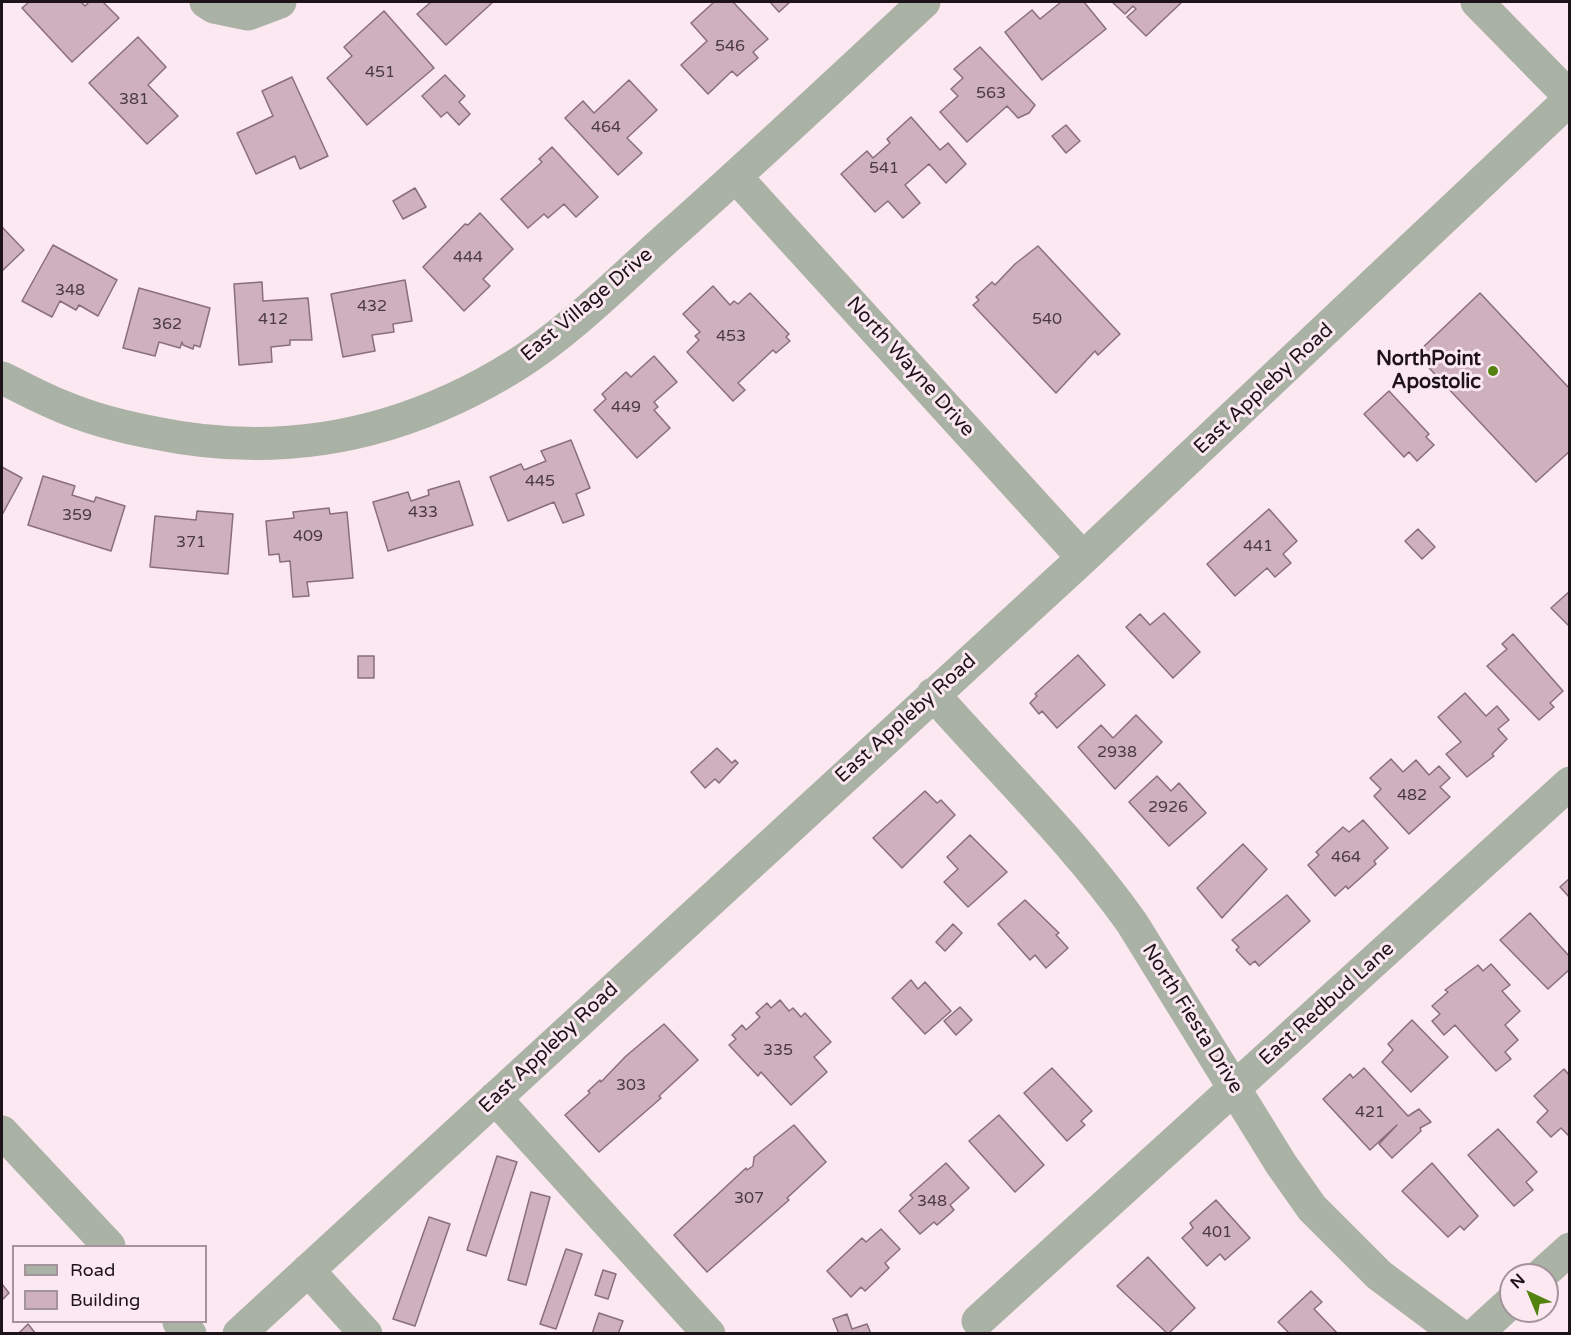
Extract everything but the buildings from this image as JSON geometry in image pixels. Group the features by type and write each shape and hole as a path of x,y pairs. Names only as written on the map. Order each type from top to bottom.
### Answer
{"street":[{"path":"206,2 214,7 248,14 280,2"},
{"name":"East Village Drive","path":"2,378 62,407 118,426 187,440 260,445 319,441 375,429 434,408 470,392 518,364 566,328 736,177 924,2"},
{"path":"1477,2 1569,101"},
{"name":"East Appleby Road","path":"239,1334 1083,558 1569,101"},
{"name":"North Wayne Drive","path":"736,177 1083,558"},
{"name":"North Fiesta Drive","path":"933,694 1084,859 1132,922 1234,1088 1312,1208 1379,1275 1458,1334"},
{"name":"East Redbud Lane","path":"978,1321 1569,783"},
{"path":"495,1098 709,1334"},
{"path":"2,1132 108,1245"},
{"path":"1554,1263 1569,1249"},
{"path":"308,1270 366,1334"},
{"path":"1476,1334 1499,1313"}],"place":[{"name":"NorthPoint Apostolic","path":"1493,371"}]}
